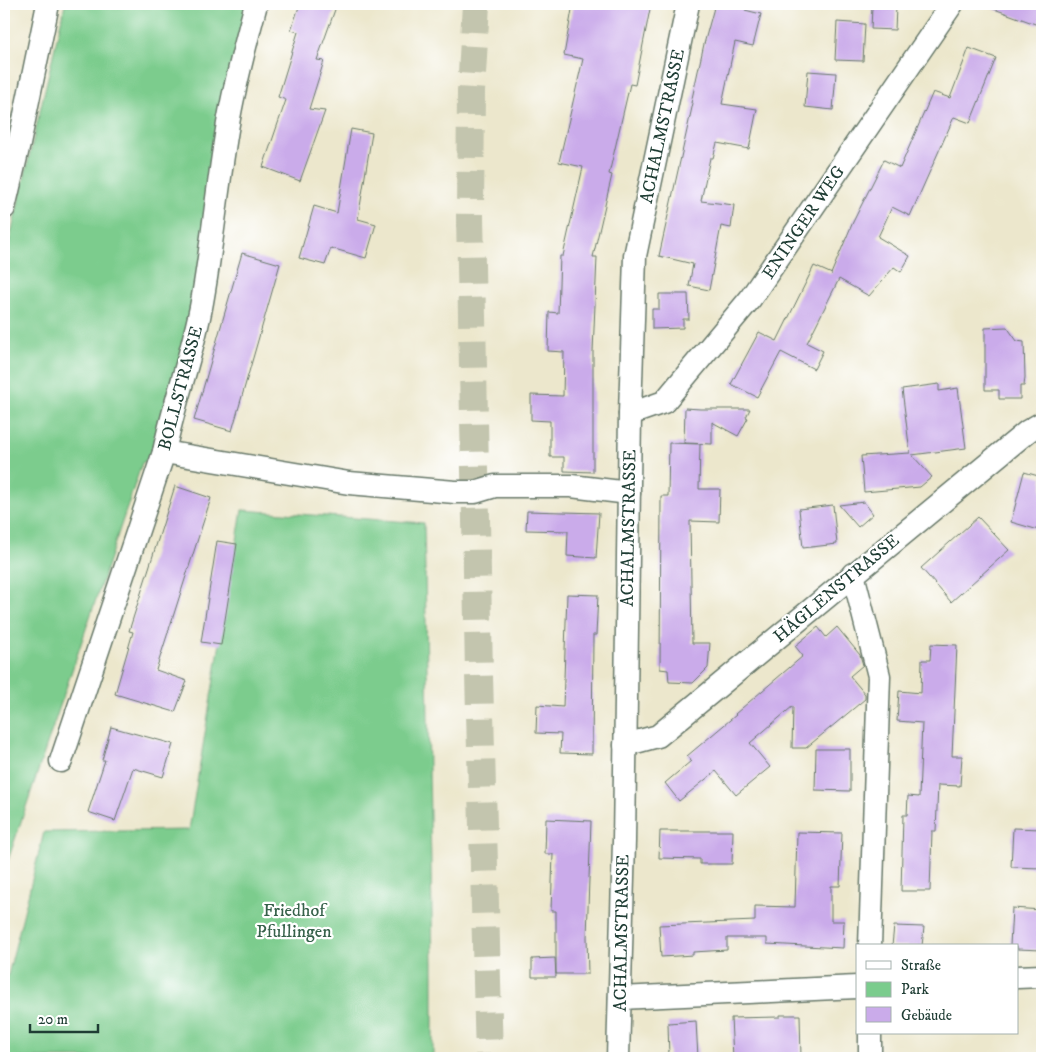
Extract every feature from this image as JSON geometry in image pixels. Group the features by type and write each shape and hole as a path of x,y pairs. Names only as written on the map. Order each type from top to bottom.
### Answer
{"street":[{"path":"4,208 48,4"},
{"name":"BOLLSTRASSE","path":"61,761 164,452 200,310 232,102 256,4"},
{"name":"ACHALMSTRASSE","path":"618,1058 630,414 635,256 688,4"},
{"name":"ENINGER WEG","path":"630,414 664,402 750,299 952,4"},
{"name":"HÄGLENSTRASSE","path":"625,745 658,736 1028,431 1042,423"},
{"path":"164,452 349,483 455,492 475,492 495,486 571,486 629,493"},
{"path":"853,574 878,676 870,944"},
{"path":"1018,977 1042,976"},
{"path":"620,998 856,987"},
{"path":"870,1034 870,1058"}],"green space":[{"path":"65,4 256,4 164,452 142,463 4,872 4,264"},
{"name":"Friedhof Pfullingen","path":"242,510 424,523 433,963 433,1058 4,1058 4,976 8,975 44,832 189,830"}],"building":[{"path":"300,4 337,4 317,60 324,61 309,109 325,111 300,181 263,167 286,100 278,97 298,32 291,30"},
{"path":"573,4 651,4 635,85 630,84 609,174 612,175 593,257 597,257 593,352 593,472 564,471 564,457 550,457 550,421 531,420 531,395 563,396 564,352 548,351 549,312 558,313 560,256 563,256 583,167 559,162 583,59 564,55"},
{"path":"715,4 747,4 745,10 761,14 753,46 735,42 722,104 757,109 749,149 717,143 713,158 710,158 701,201 734,205 731,228 721,226 709,290 689,286 693,264 659,256 704,44"},
{"path":"987,4 1042,4 1042,14 1038,25 986,6"},
{"path":"872,7 896,7 895,30 871,29"},
{"path":"837,22 865,24 863,61 835,60"},
{"path":"969,48 996,58 970,123 954,117 910,216 892,207 878,237 910,256 901,272 894,267 869,296 839,279 807,343 823,351 814,369 781,352 757,397 731,384 759,332 777,341 814,266 831,274 853,222 884,160 900,168 933,92 950,98"},
{"path":"808,71 836,73 833,110 805,107"},
{"path":"351,129 372,133 358,219 376,224 366,258 331,248 325,265 299,258 314,206 337,213"},
{"path":"242,253 280,264 232,431 194,420"},
{"path":"659,294 688,294 689,319 683,319 683,328 652,329 652,309 659,309"},
{"path":"1007,327 1017,341 1024,342 1025,377 1024,386 1020,386 1020,399 999,399 999,390 985,390 985,328"},
{"path":"939,384 939,391 958,388 966,448 912,455 932,477 920,487 864,492 861,456 910,453 902,389"},
{"path":"685,408 750,409 746,417 748,418 738,436 712,422 712,444 684,443"},
{"path":"669,443 700,444 699,489 720,489 719,522 690,521 692,643 710,643 708,668 693,683 669,682 668,670 660,669 661,496 668,496"},
{"path":"1024,472 1042,477 1042,531 1011,522"},
{"path":"175,486 211,498 156,670 187,681 175,712 115,694 133,632 129,631"},
{"path":"864,502 873,514 858,527 839,505"},
{"path":"833,505 837,544 803,548 799,509"},
{"path":"527,511 599,513 596,558 567,556 568,531 526,530"},
{"path":"978,517 1009,550 951,602 921,568"},
{"path":"217,541 237,544 221,645 201,642"},
{"path":"567,594 598,595 596,635 593,635 592,754 560,753 561,734 536,733 537,705 563,707"},
{"path":"818,627 826,637 837,627 860,655 863,665 850,676 865,694 865,699 806,748 792,748 793,706 750,743 770,767 736,795 716,771 679,801 665,783 691,761 687,756 803,656 795,646"},
{"path":"931,644 957,645 952,756 962,756 960,786 938,785 936,831 932,831 930,891 901,891 903,815 907,815 908,796 919,797 922,723 897,721 899,691 921,693 922,660 930,660"},
{"path":"111,727 173,744 163,777 133,768 115,821 88,812 105,760 102,760"},
{"path":"816,749 850,749 850,791 815,790"},
{"path":"546,819 591,821 587,937 588,974 556,974 556,911 551,911 553,854 545,854"},
{"path":"1013,828 1042,829 1042,868 1011,867"},
{"path":"660,831 733,831 732,864 700,864 700,859 659,858"},
{"path":"797,832 842,833 840,886 831,886 831,921 844,921 843,948 767,944 767,938 727,938 727,950 693,952 693,955 661,957 659,925 755,921 755,906 795,907"},
{"path":"1012,908 1042,910 1042,950 1018,949 1018,944 1010,944"},
{"path":"894,926 924,927 922,944 892,944"},
{"path":"555,958 556,977 532,977 532,959"},
{"path":"780,1015 800,1015 801,1058 733,1058 731,1018 780,1017"},
{"path":"696,1021 698,1058 669,1058 668,1023"}],"tunnel":[{"path":"476,4 471,92 470,215 489,1058"}]}
